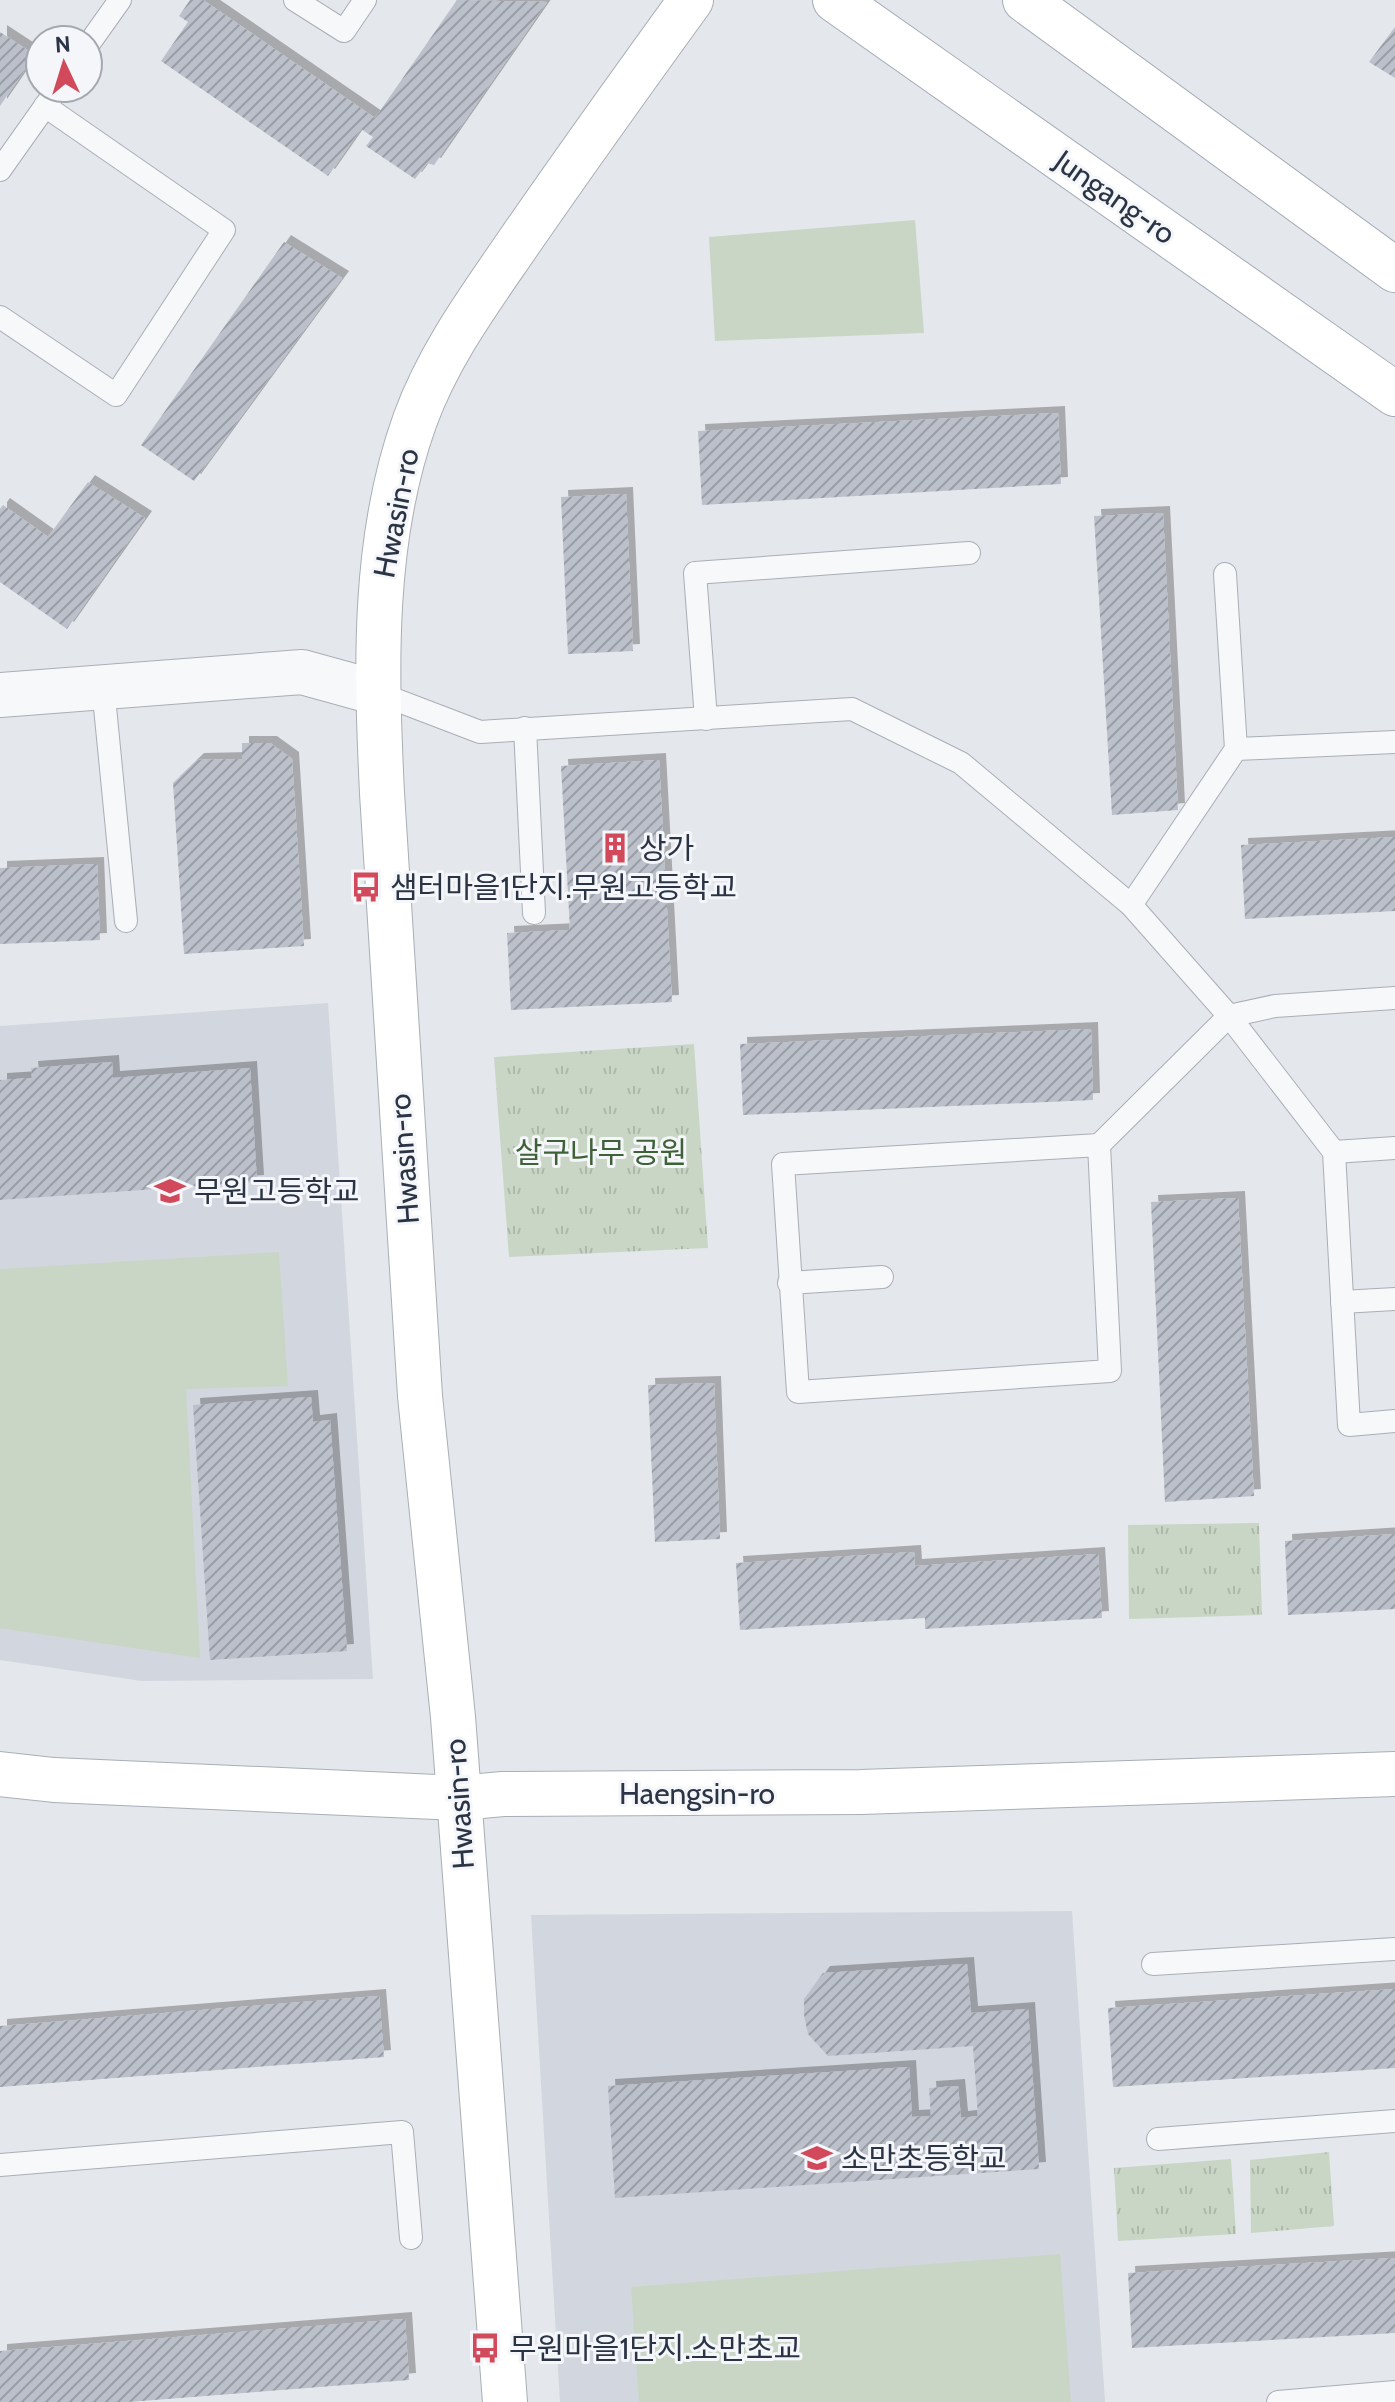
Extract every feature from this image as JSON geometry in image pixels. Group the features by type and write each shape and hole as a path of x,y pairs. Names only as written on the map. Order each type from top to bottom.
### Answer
{"main road":[{"name":"Hwasin-ro","path":"505,2402 459,1798 420,1396 378,693 381,586 392,508 415,421 451,341 691,0"},
{"name":"Jungang-ro","path":"835,0 1395,394"},
{"path":"1025,0 1395,270"},
{"name":"Haengsin-ro","path":"0,1774 54,1780 459,1798 503,1794 861,1792 1395,1774"}],"street":[{"path":"0,695 302,672 378,693"}],"lane":[{"path":"103,24 120,0"},
{"path":"295,0 344,31 365,0"},
{"path":"0,170 47,104"},
{"path":"0,317 116,395 224,230 61,104"},
{"path":"706,719 695,573 969,553"},
{"path":"1131,905 1236,749 1225,574"},
{"path":"103,687 126,921"},
{"path":"378,693 480,732 852,709 961,763 1131,905 1229,1016 1334,1152 1349,1425 1395,1421"},
{"path":"525,728 534,913"},
{"path":"1236,749 1395,742"},
{"path":"1099,1145 1110,1371 798,1392 783,1164 1099,1145 1229,1016 1275,1006 1395,998"},
{"path":"1334,1152 1395,1148"},
{"path":"789,1283 882,1277"},
{"path":"1342,1302 1395,1299"},
{"path":"1153,1964 1395,1949"},
{"path":"1158,2139 1395,2121"},
{"path":"0,2165 402,2132 411,2238"},
{"path":"1278,2402 1395,2392"}],"shaded area":[{"name":"무원고등학교","path":"328,1003 373,1679 142,1681 0,1660 0,1026"},
{"name":"소만초등학교","path":"1072,1911 1105,2402 560,2402 531,1915"}],"green space":[{"path":"915,220 924,333 715,341 709,237"},
{"name":"살구나무 공원","path":"694,1044 708,1248 509,1257 494,1057"},
{"path":"279,1252 288,1386 186,1389 200,1658 0,1628 0,1269"},
{"path":"1259,1523 1262,1615 1129,1619 1128,1525"},
{"path":"1329,2152 1334,2226 1251,2233 1250,2160"},
{"path":"1231,2159 1236,2234 1118,2241 1114,2168"},
{"path":"1060,2254 1071,2402 639,2402 631,2287"}],"building":[{"path":"190,0 203,0 375,118 457,0 547,2 434,165 427,163 415,179 366,146 373,137 361,129 328,176 161,61 188,22 179,16"},
{"path":"1395,27 1395,78 1369,62"},
{"path":"0,32 24,48 24,71 0,106"},
{"path":"284,242 342,278 194,481 141,445"},
{"path":"1058,413 1061,484 702,505 698,431"},
{"path":"88,482 145,518 67,629 0,582 0,509 3,505 48,537"},
{"path":"626,494 633,651 568,654 561,497"},
{"path":"1163,513 1178,810 1112,815 1094,516"},
{"path":"242,743 270,743 292,759 304,946 184,954 173,783 197,760 242,759"},
{"name":"상가","path":"659,760 672,1002 511,1010 507,933 570,930 561,766"},
{"path":"1395,837 1395,911 1245,919 1241,845"},
{"path":"97,864 100,940 0,944 0,868"},
{"path":"1091,1029 1093,1100 743,1115 740,1044"},
{"path":"112,1062 113,1078 250,1068 257,1182 0,1200 0,1080 32,1078 31,1068"},
{"path":"1238,1198 1254,1496 1165,1502 1151,1202"},
{"path":"714,1383 720,1539 655,1542 648,1385"},
{"path":"311,1397 313,1422 330,1420 347,1651 210,1660 193,1405"},
{"path":"1395,1534 1395,1609 1288,1615 1285,1541"},
{"path":"914,1552 915,1566 1098,1554 1102,1618 925,1629 925,1618 740,1630 736,1563"},
{"path":"967,1964 971,2013 1028,2009 1039,2169 615,2198 608,2086 909,2067 912,2117 931,2116 929,2088 958,2086 961,2118 978,2116 973,2046 828,2056 808,2034 804,2015 804,1999 823,1973"},
{"path":"1395,1989 1395,2068 1113,2087 1108,2008"},
{"path":"379,1996 384,2057 0,2087 0,2026"},
{"path":"1395,2258 1395,2333 1132,2348 1128,2273"},
{"path":"405,2319 409,2380 129,2402 0,2402 0,2351"}],"place":[{"name":"상가","path":"615,848"},
{"name":"샘터마을1단지.무원고등학교","path":"366,887"},
{"name":"무원고등학교","path":"170,1191"},
{"name":"소만초등학교","path":"817,2158"},
{"name":"무원마을1단지.소만초교","path":"485,2348"}]}
